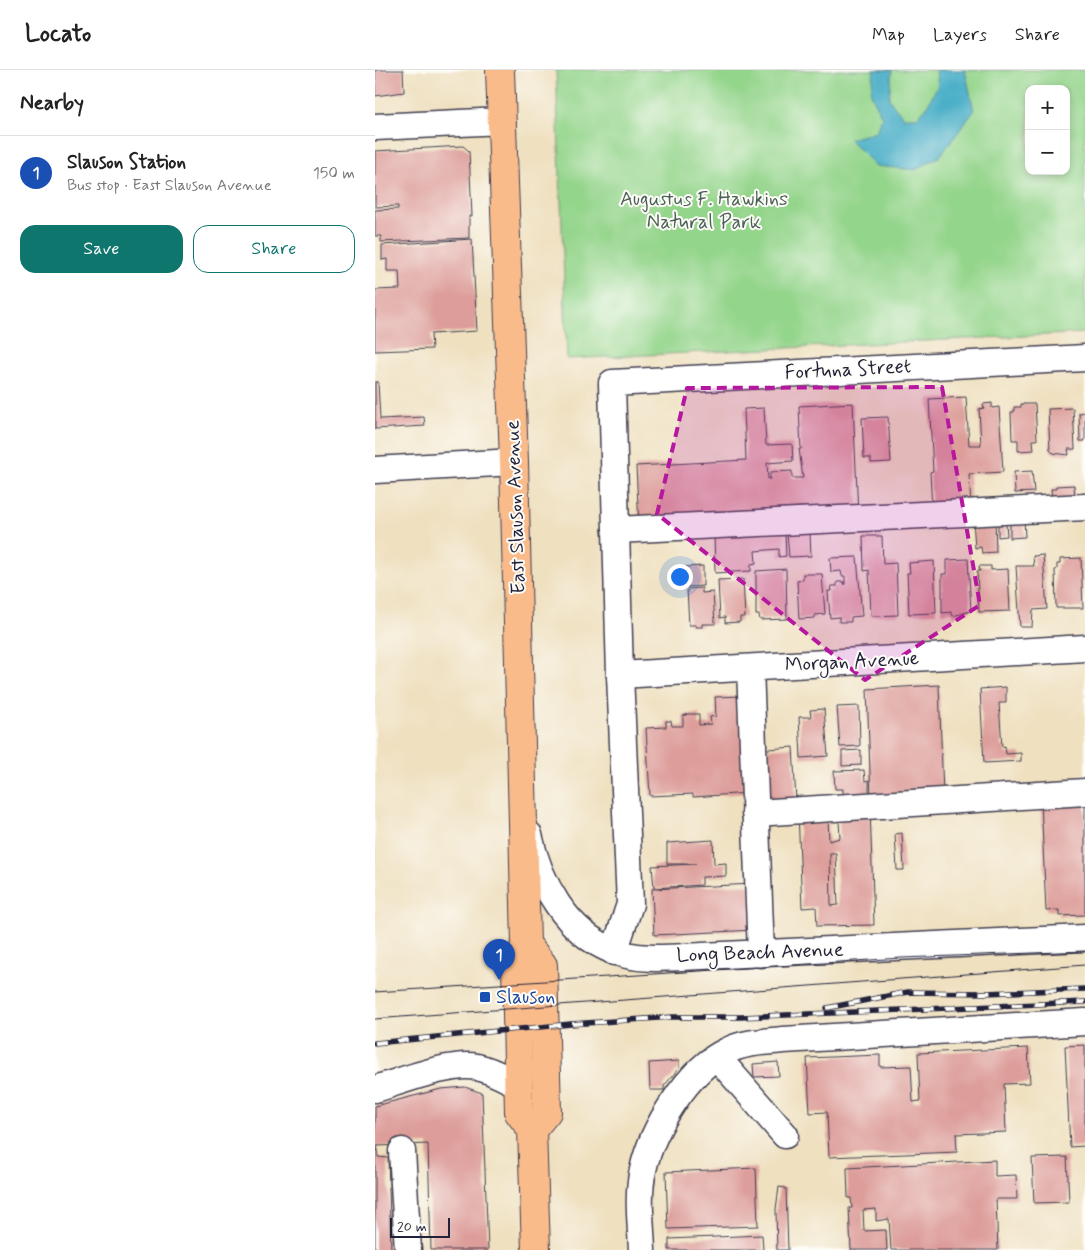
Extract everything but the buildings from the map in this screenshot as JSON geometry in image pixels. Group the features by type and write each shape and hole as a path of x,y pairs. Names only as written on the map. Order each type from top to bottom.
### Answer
{"main road":[{"name":"East Slauson Avenue","path":"500,70 515,462 526,944 516,965 519,1113 532,1130"},
{"path":"526,944 543,965 547,1112 532,1130 536,1250"}],"street":[{"path":"375,127 502,121"},
{"name":"Fortuna Street","path":"616,530 612,383 1085,358"},
{"path":"375,470 515,462"},
{"path":"614,952 629,904 616,530 1085,507"},
{"name":"Morgan Avenue","path":"620,675 1085,648"},
{"path":"750,668 761,954"},
{"path":"755,813 1085,792"},
{"name":"Long Beach Avenue","path":"523,808 535,863 547,887 567,917 589,936 614,952 645,957 761,954 1085,938"},
{"path":"642,1250 640,1206 642,1170 655,1136 673,1103 702,1067 726,1051 749,1043 1085,1022"},
{"path":"717,1057 785,1135"},
{"path":"375,1090 417,1076 474,1066 491,1071 519,1085"},
{"path":"402,1151 408,1250"}],"highlighted area":[{"path":"942,387 980,605 865,680 657,514 687,388"}],"green space":[{"name":"Augustus F. Hawkins Natural Park","path":"556,70 1085,70 1085,333 567,359"}],"water":[{"path":"874,70 892,70 889,99 903,117 917,117 926,108 938,85 936,70 965,70 974,111 940,156 915,170 876,166 849,139 876,132 882,117 871,94"}],"tram line":[{"path":"375,992 901,958 1085,951"},
{"path":"375,1019 1085,965"}],"railway":[{"path":"827,1008 908,992 985,993 1085,989"},
{"path":"375,1043 571,1024 673,1017 741,1017 1085,1002"}],"place":[{"name":"Slauson Station","path":"499,980"},
{"name":"Slauson","path":"485,997"}]}
